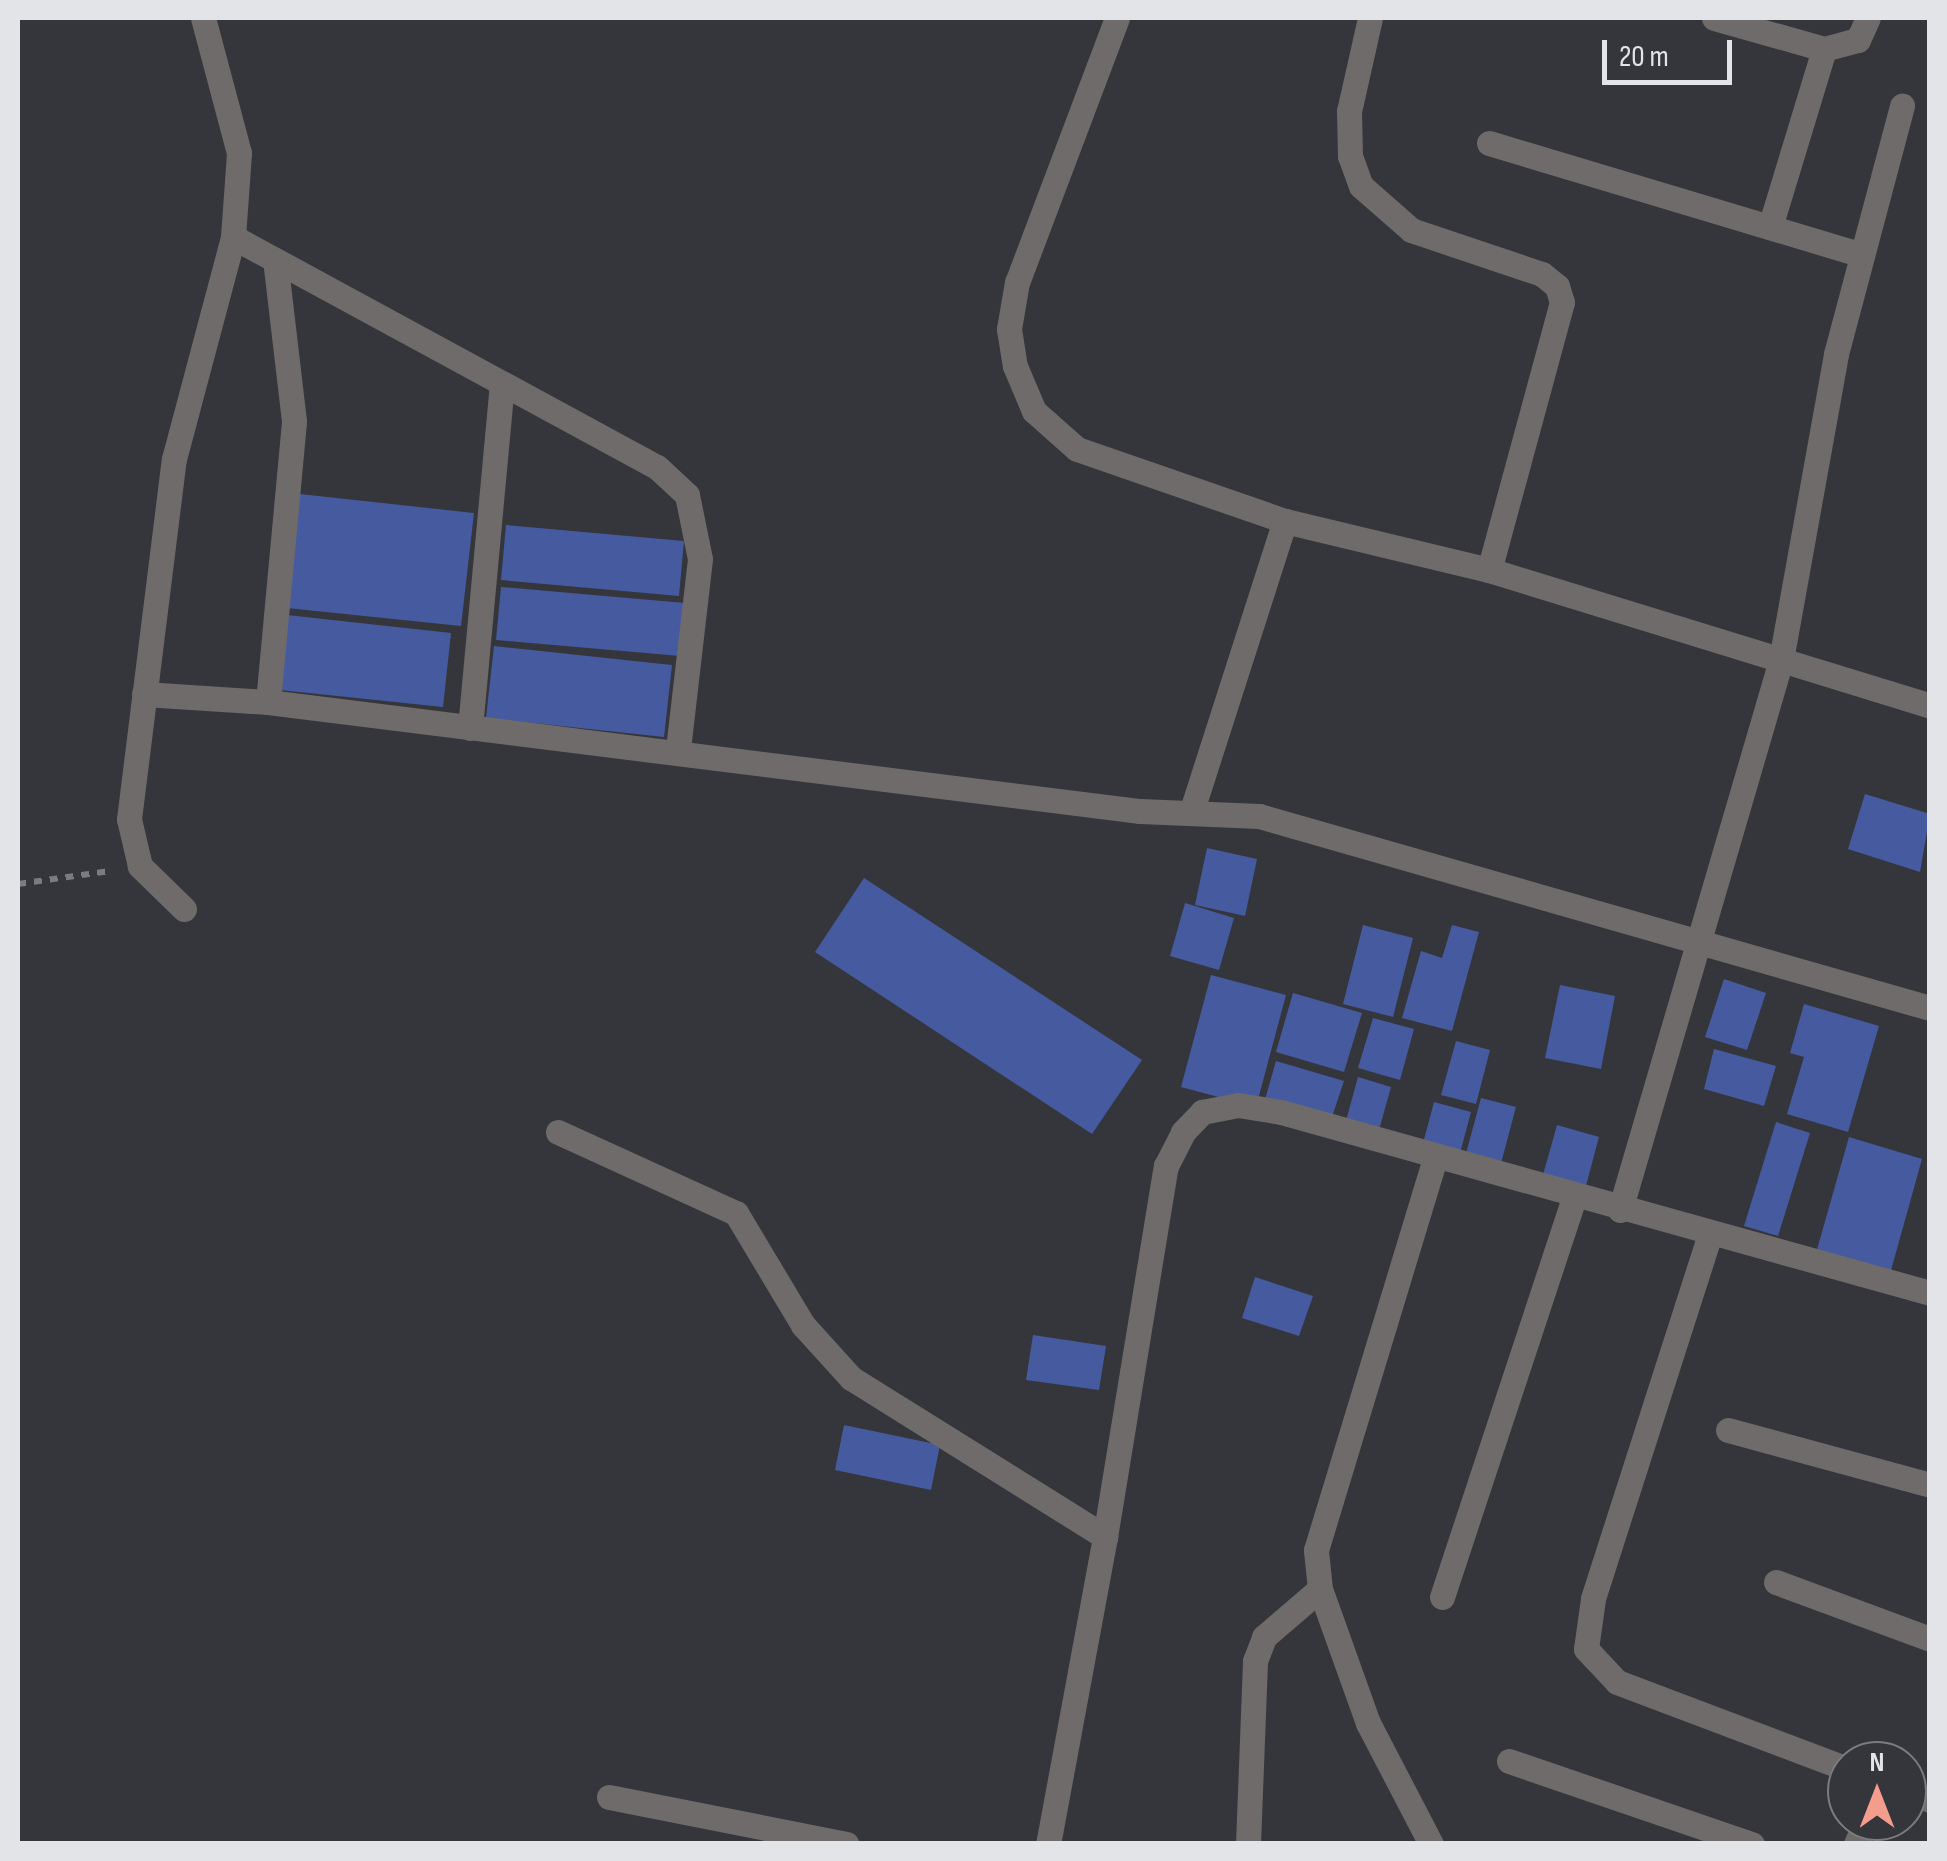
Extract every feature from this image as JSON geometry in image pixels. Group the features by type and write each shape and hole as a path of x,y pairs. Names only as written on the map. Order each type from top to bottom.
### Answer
{"street":[{"path":"184,909 140,866 128,818 174,458 233,238 239,153 203,18"},
{"path":"1117,18 1017,282 1009,329 1014,366 1034,412 1078,448 1285,521 1489,570 1930,706"},
{"path":"1370,18 1348,111 1350,156 1361,186 1411,230 1542,274 1558,286 1562,302 1489,570"},
{"path":"1714,18 1824,48 1858,40 1868,18"},
{"path":"1770,227 1824,48"},
{"path":"1620,1210 1702,946 1781,660 1836,354 1902,106"},
{"path":"1489,143 1862,254"},
{"path":"233,238 657,467 687,495 700,559 678,750"},
{"path":"268,702 294,422 275,260"},
{"path":"470,728 502,383"},
{"path":"1191,813 1285,521"},
{"path":"144,694 268,702 1191,813 1259,816 1702,946 1930,1008"},
{"path":"1048,1844 1105,1537 1150,1242 1166,1166 1182,1132 1202,1112 1238,1105 1930,1293"},
{"path":"558,1132 736,1213 804,1325 851,1378 1105,1537"},
{"path":"1431,1844 1368,1723 1320,1590 1322,1518 1435,1158"},
{"path":"1442,1597 1574,1196"},
{"path":"1710,1234 1593,1600 1586,1649 1618,1682 1827,1760"},
{"path":"1728,1430 1930,1485"},
{"path":"1776,1582 1930,1638"},
{"path":"1248,1844 1255,1662 1264,1637 1320,1590"},
{"path":"1510,1761 1752,1844"},
{"path":"609,1797 846,1844"}],"path":[{"path":"18,884 140,866"}],"building":[{"path":"300,494 474,513 461,626 287,608"},
{"path":"506,525 684,541 679,596 501,580"},
{"path":"501,587 685,603 680,656 496,640"},
{"path":"287,615 451,633 443,707 280,690"},
{"path":"494,646 672,665 664,737 486,718"},
{"path":"1865,794 1930,814 1920,872 1848,849"},
{"path":"1207,848 1257,859 1245,916 1195,905"},
{"path":"864,878 1142,1060 1092,1134 815,952"},
{"path":"1185,903 1234,918 1219,970 1170,956"},
{"path":"1363,925 1413,938 1393,1017 1343,1004"},
{"path":"1452,925 1479,932 1452,1031 1402,1018 1421,951 1442,958"},
{"path":"1211,975 1286,995 1256,1107 1181,1087"},
{"path":"1724,979 1766,993 1747,1050 1705,1037"},
{"path":"1560,985 1615,996 1601,1069 1545,1058"},
{"path":"1293,993 1362,1013 1344,1072 1276,1052"},
{"path":"1804,1004 1879,1026 1848,1132 1787,1114 1804,1057 1790,1053"},
{"path":"1373,1018 1414,1029 1400,1080 1358,1068"},
{"path":"1456,1041 1490,1050 1476,1104 1441,1095"},
{"path":"1714,1049 1776,1066 1764,1106 1704,1089"},
{"path":"1276,1061 1344,1081 1330,1123 1264,1103"},
{"path":"1358,1077 1391,1087 1377,1137 1344,1128"},
{"path":"1481,1098 1516,1107 1500,1167 1465,1157"},
{"path":"1434,1102 1471,1112 1459,1157 1422,1147"},
{"path":"1776,1122 1810,1133 1778,1236 1744,1226"},
{"path":"1557,1125 1599,1137 1584,1193 1541,1182"},
{"path":"1849,1137 1922,1159 1890,1274 1816,1253"},
{"path":"1255,1277 1313,1296 1299,1336 1242,1318"},
{"path":"1033,1335 1106,1346 1099,1390 1026,1380"},
{"path":"844,1425 940,1445 931,1490 835,1470"}]}
